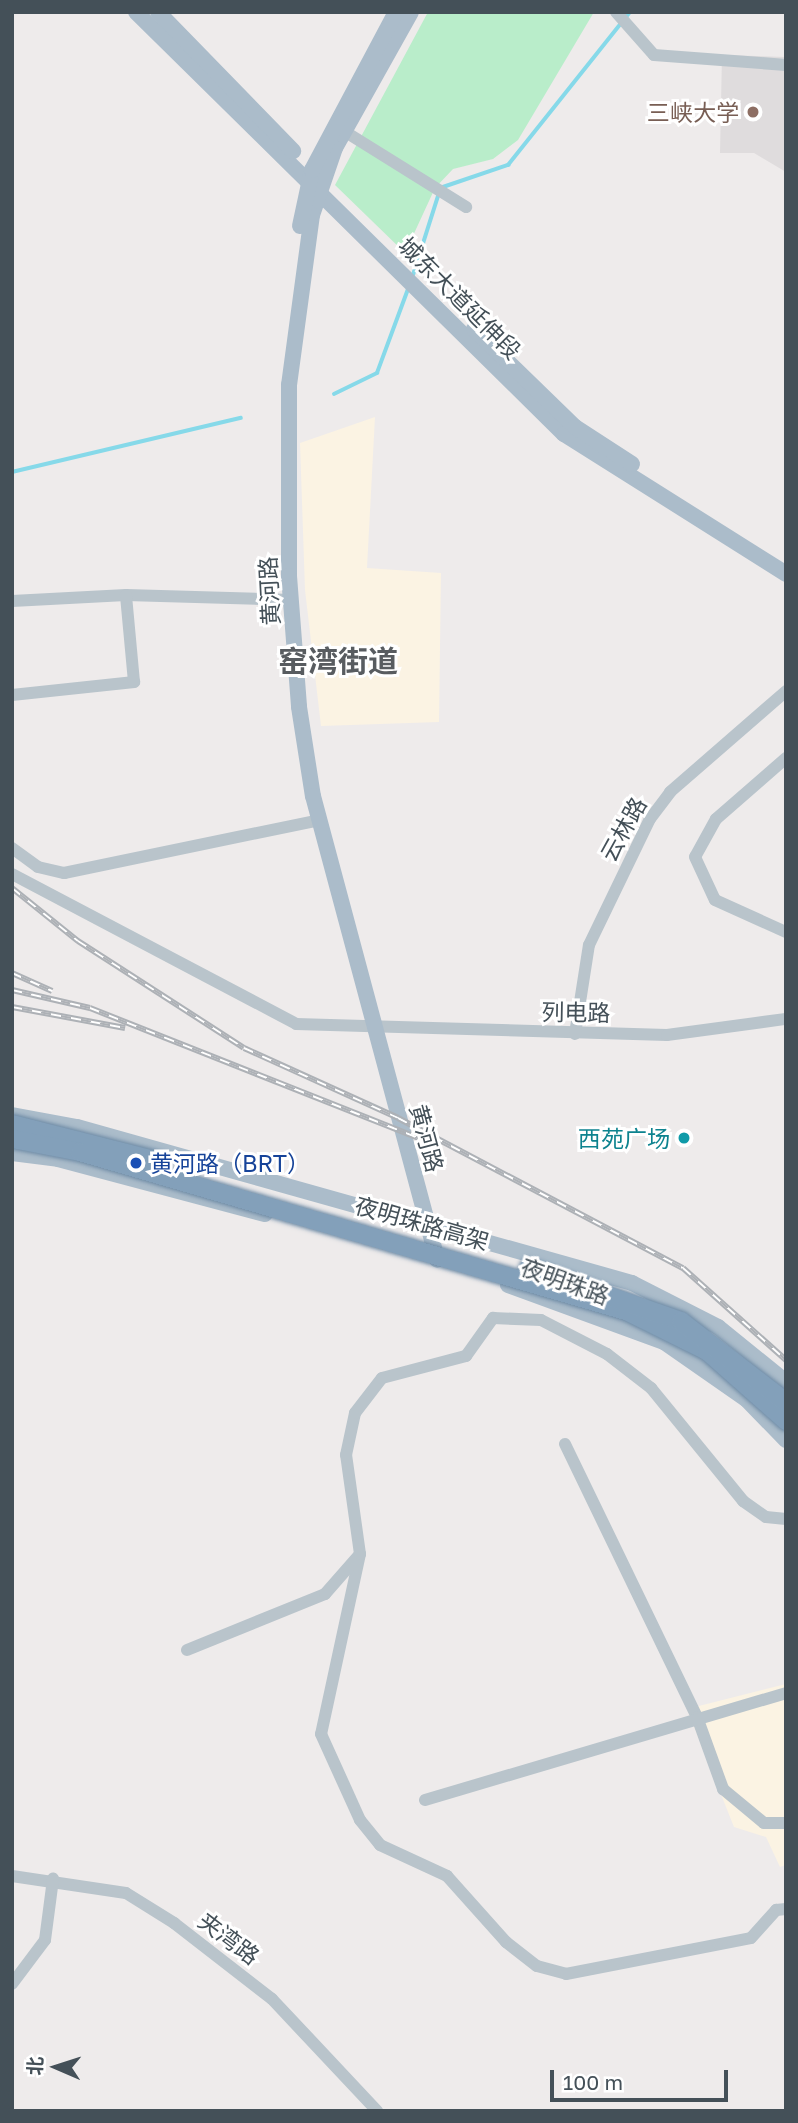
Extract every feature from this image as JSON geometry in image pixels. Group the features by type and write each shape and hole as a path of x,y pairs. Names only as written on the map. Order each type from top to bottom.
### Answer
{"highway":[{"name":"夜明珠路高架","path":"12,1124 65,1134 633,1301 720,1345 786,1402"},
{"name":"夜明珠路高架","path":"12,1139 201,1185 626,1311 707,1351 786,1421"}],"main road":[{"name":"城东大道延伸段","path":"136,12 576,427 786,565"},
{"name":"城东大道延伸段","path":"158,12 315,180 564,434 786,574"},
{"name":"黄河路","path":"396,12 315,180 289,384 286,600 315,821 431,1259"},
{"name":"黄河路","path":"315,180 411,12"},
{"name":"夜明珠路","path":"12,1115 421,1222 632,1283 718,1327 786,1382"},
{"name":"夜明珠路","path":"12,1153 58,1159 431,1259 664,1342 747,1400 786,1440"}],"street":[{"path":"616,12 641,46 670,60 786,65"},
{"path":"344,131 466,207"},
{"path":"12,601 126,595 286,600"},
{"path":"12,695 134,682 126,595"},
{"name":"云林路","path":"575,1034 589,945 650,819 670,792 786,691"},
{"path":"786,758 716,819 695,857 715,900 786,932"},
{"path":"12,848 38,867 64,873 315,821"},
{"name":"列电路","path":"12,874 266,1012 296,1024 667,1035 786,1019"},
{"path":"786,1520 766,1517 743,1501 651,1388 607,1354 541,1320 514,1316 493,1318 466,1356 452,1363 383,1378 355,1413 346,1455 360,1554 321,1734 359,1820 380,1845 447,1876 506,1942 537,1966 566,1974 727,1945 751,1938 776,1910 786,1909"},
{"path":"565,1444 697,1717 723,1789 764,1823 786,1823"},
{"path":"187,1650 325,1594 360,1554"},
{"path":"425,1800 697,1717 786,1693"},
{"name":"夹湾路","path":"12,1876 53,1879 126,1893 214,1950 272,1999 377,2111"},
{"path":"12,1984 45,1940 53,1879"}],"shaded area":[{"name":"三峡大学","path":"722,55 786,57 786,172 754,153 720,153"},
{"path":"375,417 367,568 441,573 439,722 321,726 305,590 300,443"},
{"path":"786,1684 786,1865 780,1867 766,1837 734,1827 687,1709"}],"green space":[{"path":"428,12 594,12 518,140 493,159 453,169 435,188 405,253 335,185"}],"waterway":[{"path":"443,187 508,165 630,12"},
{"path":"413,275 439,193"},
{"path":"334,394 377,373 408,289"},
{"path":"12,472 241,418"}],"railway":[{"path":"12,888 78,941 244,1048 398,1118 683,1268 786,1360"},
{"path":"12,973 52,991"},
{"path":"12,990 90,1008 423,1140"},
{"path":"12,1007 125,1028"}],"place":[{"name":"三峡大学","path":"753,112"},
{"name":"西苑广场","path":"684,1138"},
{"name":"黄河路（BRT）","path":"136,1163"}],"district":[{"name":"窑湾街道","path":"338,661"}]}
